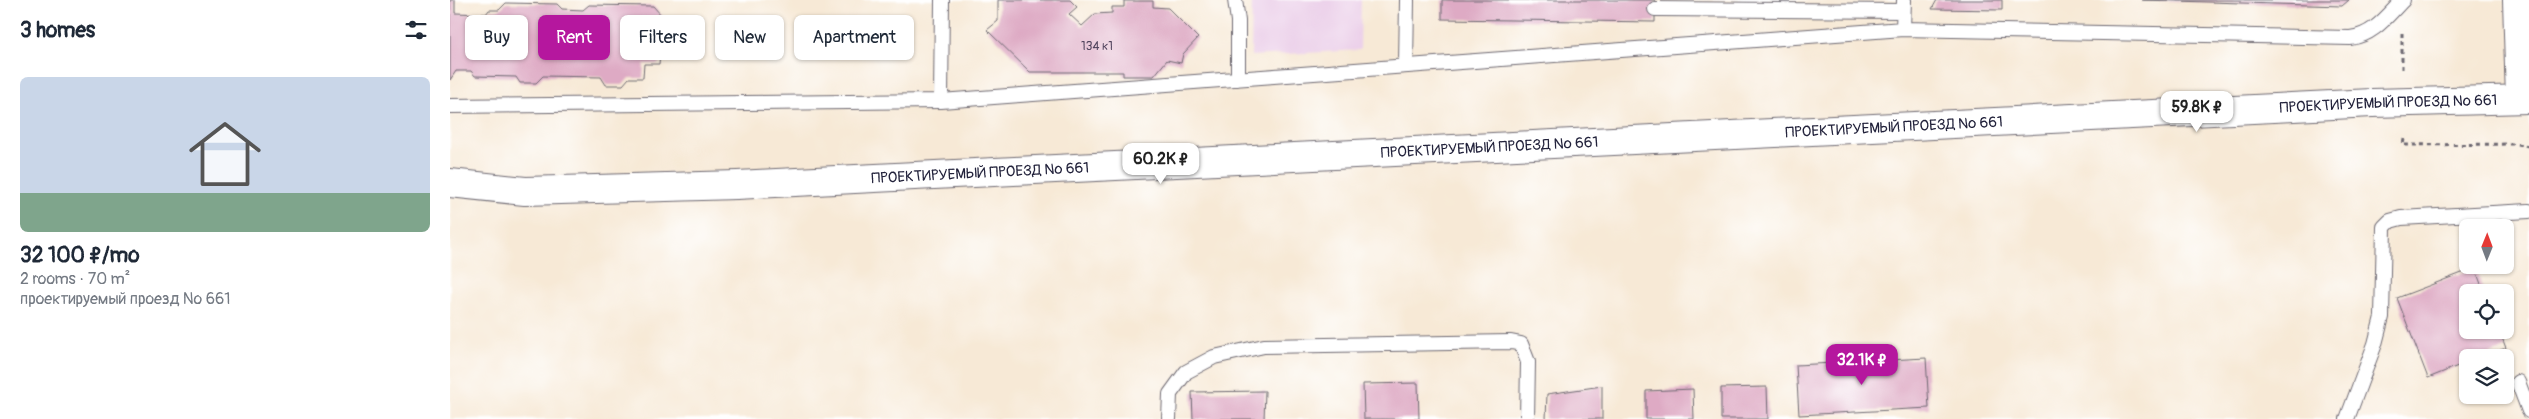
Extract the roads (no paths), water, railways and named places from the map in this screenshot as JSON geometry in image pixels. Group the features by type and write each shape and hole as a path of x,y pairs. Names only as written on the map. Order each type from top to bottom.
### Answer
{"main road":[{"path":"2518,0 2524,99"},
{"name":"ПРОЕКТИРУЕМЫЙ ПРОЕЗД № 661","path":"450,182 525,191 737,185 2372,103 2524,99"}],"lane":[{"path":"941,101 942,0"},
{"path":"1235,0 1238,21 1238,79"},
{"path":"1406,66 1407,0"},
{"path":"450,106 941,101 1903,29 2350,38 2359,37 2373,30 2403,0"},
{"path":"1655,9 1904,6 1903,29"},
{"path":"2347,419 2375,344 2382,317 2384,228 2390,221 2401,218 2529,211"},
{"path":"1169,419 1170,394 1186,372 1223,355 1264,346 1511,342 1521,344 1528,362 1526,419"},
{"path":"2518,382 2529,411"}]}
